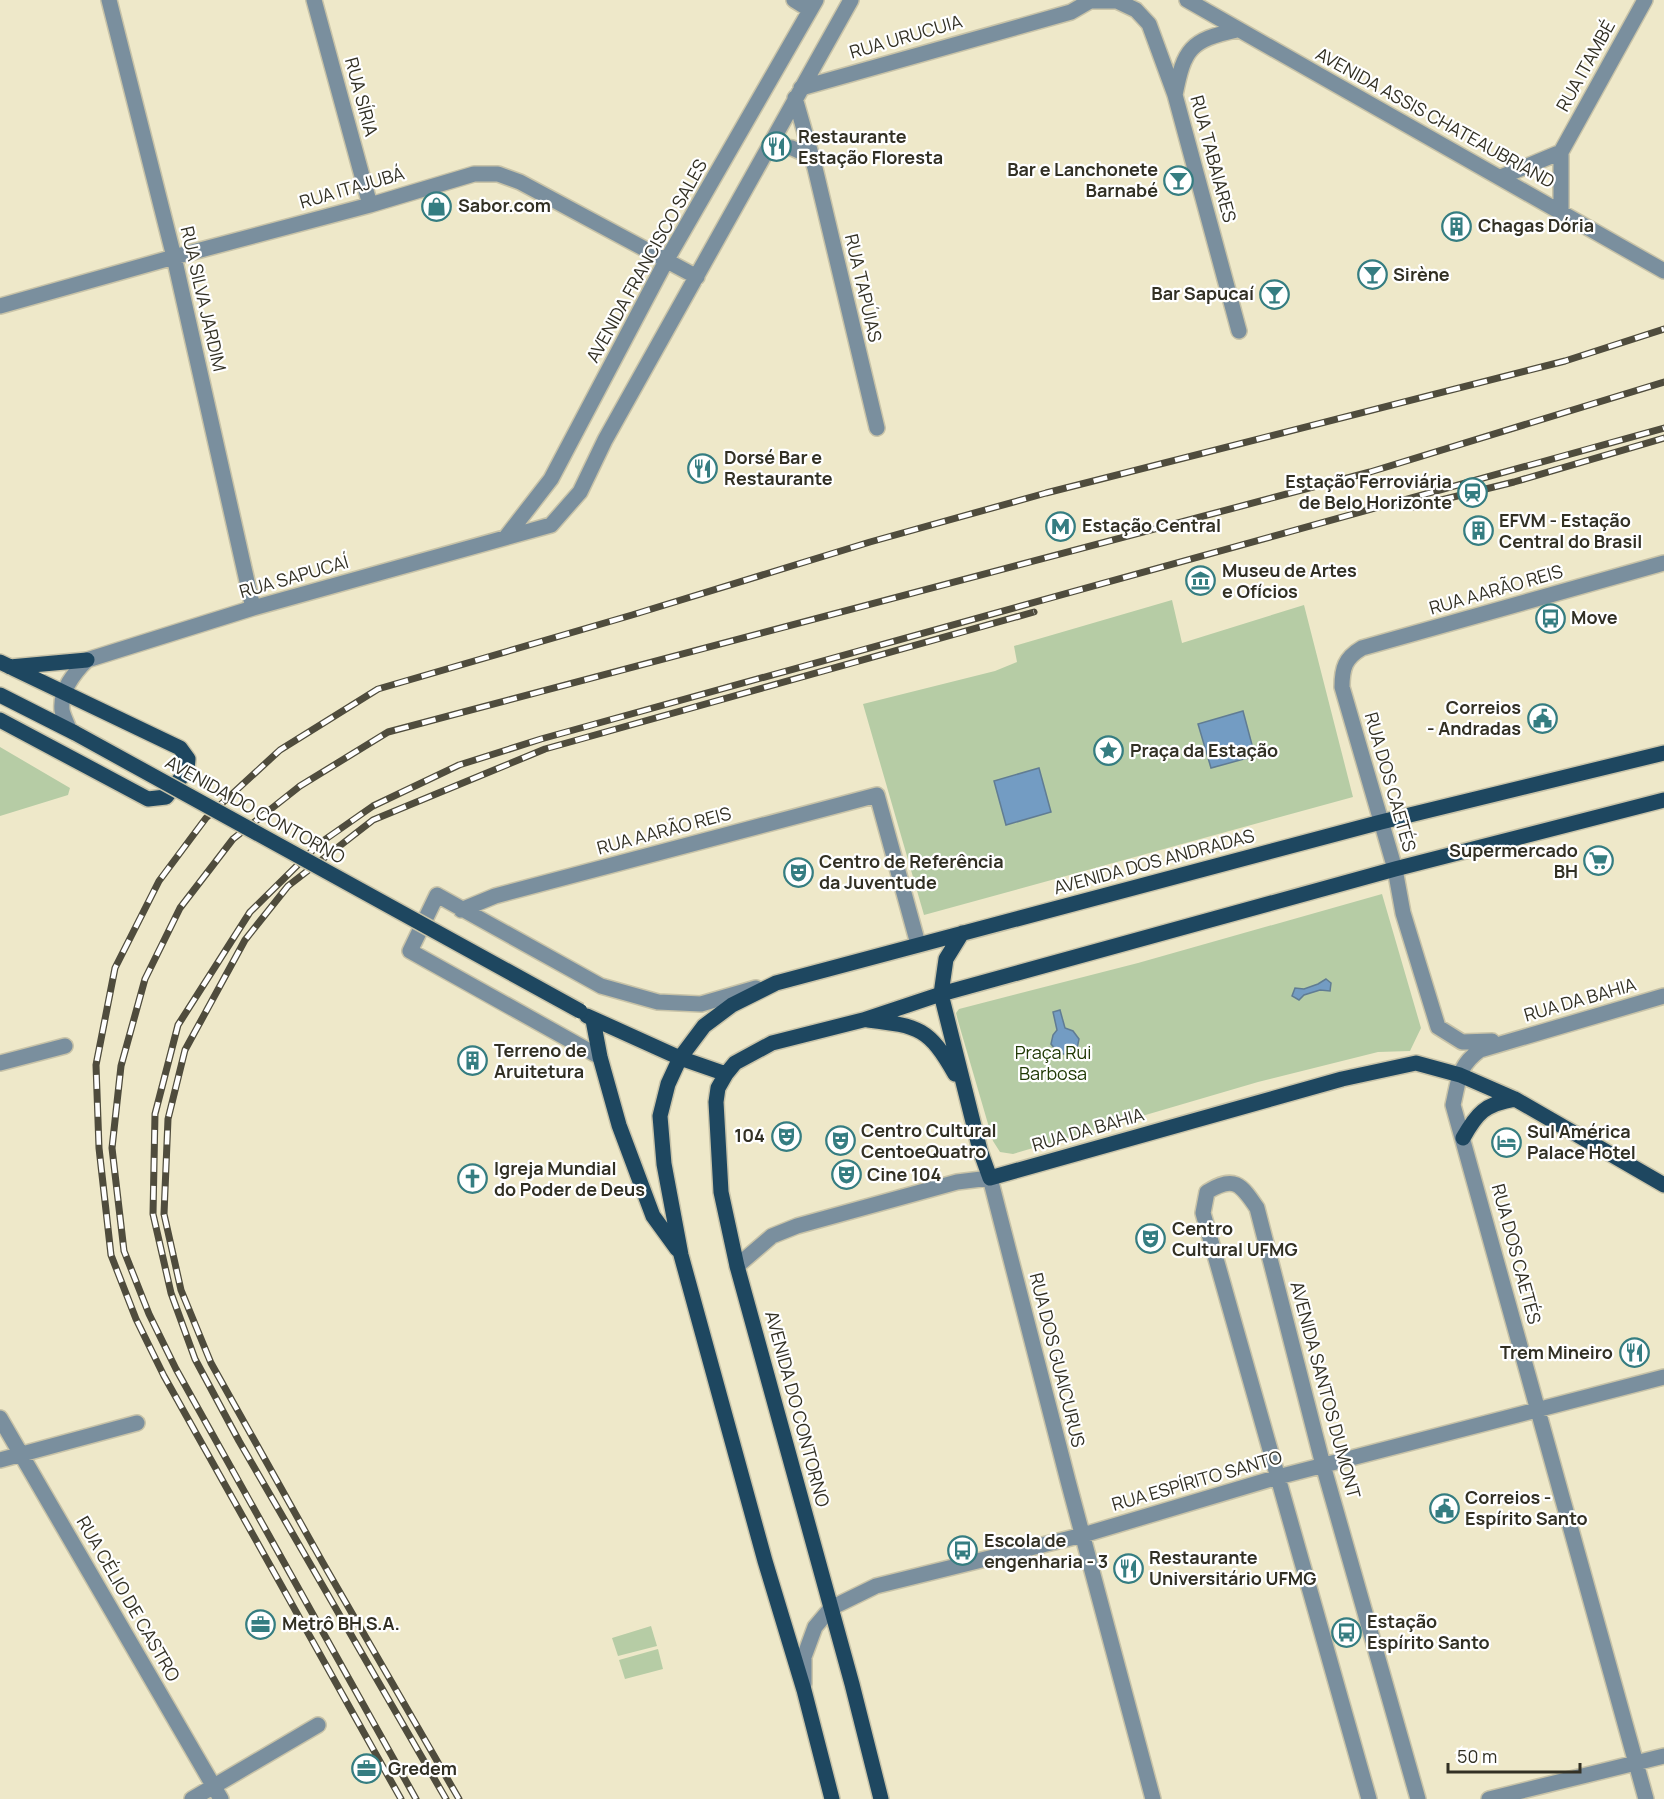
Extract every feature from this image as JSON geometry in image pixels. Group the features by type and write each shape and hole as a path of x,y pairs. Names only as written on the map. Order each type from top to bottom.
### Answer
{"main road":[{"path":"5,665 87,660"},
{"path":"0,720 148,799 166,797 187,770 188,759 180,748 5,665"},
{"name":"AVENIDA DO CONTORNO","path":"0,695 72,731 593,1020 680,1058 726,1074 718,1088 716,1102 721,1192 737,1266 881,1799"},
{"name":"AVENIDA DOS ANDRADAS","path":"680,1058 704,1026 732,1005 776,983 1381,822 1664,753"},
{"path":"726,1074 741,1059 772,1043 863,1020 941,994 1395,869 1664,800"},
{"name":"RUA DOS GUAICURUS","path":"962,933 946,959 941,994 964,1090 990,1178"},
{"path":"593,1020 600,1057 619,1125 653,1216 681,1255"},
{"path":"863,1020 908,1025 927,1036 937,1044 964,1090"},
{"path":"680,1058 668,1084 660,1116 664,1164 681,1255 765,1561 804,1690 832,1799"},
{"name":"RUA DA BAHIA","path":"990,1178 1332,1082 1416,1063 1460,1076 1515,1099 1664,1185"},
{"path":"1463,1138 1474,1118 1484,1109 1497,1102 1515,1099"}],"street":[{"name":"RUA SILVA JARDIM","path":"109,0 174,256 254,609"},
{"name":"RUA SÍRIA","path":"314,0 370,205"},
{"path":"794,0 813,5"},
{"path":"697,277 851,0"},
{"path":"1090,0 1117,1 1136,10 1149,24 1175,96"},
{"name":"RUA URUCUIA","path":"798,93 822,81 1071,12 1090,0"},
{"name":"AVENIDA ASSIS CHATEAUBRIAND","path":"1187,0 1664,271"},
{"name":"RUA ITAMBÉ","path":"1561,211 1561,152 1645,0"},
{"name":"AVENIDA FRANCISCO SALES","path":"506,537 551,479 666,261 813,5"},
{"name":"RUA TABAIARES","path":"1237,30 1211,35 1190,48 1180,69 1175,96 1239,331"},
{"name":"RUA TAPÚIAS","path":"798,93 877,428"},
{"path":"770,145 792,148 812,157"},
{"path":"1501,177 1561,152"},
{"name":"RUA ITAJUBÁ","path":"0,306 174,256 370,205 474,174 498,174 520,182 697,277"},
{"name":"RUA SAPUCAÍ","path":"87,660 254,609 551,525 580,492 605,440 697,277"},
{"name":"RUA AARÃO REIS","path":"1344,663 1351,654 1362,648 1664,563"},
{"path":"72,731 62,711 65,693 72,676 87,660"},
{"name":"RUA DOS CAETÉS","path":"1344,663 1342,687 1395,869 1403,913 1438,1027 1462,1042 1508,1041"},
{"name":"RUA AARÃO REIS","path":"461,910 495,896 877,795 918,944"},
{"path":"600,1057 410,951 437,896 602,986 658,1002 701,1005 776,983"},
{"name":"RUA DA BAHIA","path":"1508,1041 1664,996"},
{"name":"RUA DOS CAETÉS","path":"1508,1041 1480,1050 1466,1060 1453,1105 1646,1799"},
{"path":"0,1063 65,1046"},
{"name":"RUA DA BAHIA","path":"737,1266 772,1236 797,1226 957,1182 990,1178"},
{"name":"RUA DOS GUAICURUS","path":"990,1178 1153,1799"},
{"name":"AVENIDA SANTOS DUMONT","path":"1369,1799 1203,1213 1207,1192 1221,1183 1235,1184 1246,1191 1257,1208 1323,1465 1418,1799"},
{"name":"RUA ESPÍRITO SANTO","path":"804,1690 804,1657 815,1627 831,1608 876,1586 1083,1535 1278,1477 1664,1377"},
{"name":"RUA CÉLIO DE CASTRO","path":"0,1418 218,1793"},
{"path":"0,1460 137,1423"},
{"path":"192,1799 218,1793 318,1725"},
{"path":"1489,1799 1664,1756"}],"green space":[{"name":"Praça da Estação","path":"1172,600 1182,643 1304,605 1353,797 924,915 863,704 995,671 1017,662 1014,646"},
{"path":"0,747 70,788 68,795 0,816"},
{"name":"Praça Rui Barbosa","path":"1382,894 1421,1028 1410,1051 1378,1052 1258,1082 1013,1154 1000,1152 993,1141 958,1021 956,1013 959,1009 1138,963"},
{"path":"651,1626 657,1646 618,1656 612,1638"},
{"path":"658,1649 663,1669 625,1679 619,1660"}],"water":[{"path":"1243,711 1255,756 1211,768 1198,724"},
{"path":"1039,768 1051,812 1006,825 994,781"},
{"path":"1326,979 1331,983 1330,991 1320,990 1304,995 1299,1000 1292,996 1295,988 1304,989"},
{"path":"1060,1010 1065,1028 1073,1031 1079,1039 1077,1049 1069,1055 1058,1053 1051,1044 1057,1030 1053,1012"}],"railway":[{"path":"401,1799 164,1376 136,1319 111,1255 99,1148 96,1065 115,968 159,881 206,818 280,750 378,689 632,615 870,542 1046,493 1565,361 1664,329"},
{"path":"416,1799 176,1369 149,1314 124,1251 112,1148 121,1066 145,979 180,908 233,839 300,786 388,732 1370,472 1664,382"},
{"path":"446,1799 239,1441 195,1359 171,1293 153,1214 155,1114 178,1025 250,912 320,843 373,806 459,765 541,739 1664,428"},
{"path":"1413,507 1514,482 1664,438"},
{"path":"459,1799 211,1363 181,1290 164,1214 168,1119 185,1050 245,940 288,886 373,820 545,749 1034,612"}],"place":[{"name":"Restaurante Estação Floresta","path":"777,147"},
{"name":"Bar e Lanchonete Barnabé","path":"1179,180"},
{"name":"Sabor.com","path":"437,206"},
{"name":"Chagas Dória","path":"1457,226"},
{"name":"Sirène","path":"1372,275"},
{"name":"Bar Sapucaí","path":"1275,294"},
{"name":"Dorsé Bar e Restaurante","path":"703,468"},
{"name":"Estação Ferroviária de Belo Horizonte","path":"1473,492"},
{"name":"Estação Central","path":"1061,526"},
{"name":"EFVM - Estação Central do Brasil","path":"1478,531"},
{"name":"Museu de Artes e Ofícios","path":"1201,581"},
{"name":"Move","path":"1550,618"},
{"name":"Correios - Andradas","path":"1542,718"},
{"name":"Praça da Estação","path":"1109,751"},
{"name":"Supermercado BH","path":"1599,861"},
{"name":"Centro de Referência da Juventude","path":"798,872"},
{"name":"Terreno de Aruitetura","path":"473,1061"},
{"name":"104","path":"786,1136"},
{"name":"Centro Cultural CentoeQuatro","path":"840,1141"},
{"name":"Sul América Palace Hotel","path":"1506,1142"},
{"name":"Cine 104","path":"846,1175"},
{"name":"Igreja Mundial do Poder de Deus","path":"473,1179"},
{"name":"Centro Cultural UFMG","path":"1151,1239"},
{"name":"Trem Mineiro","path":"1634,1353"},
{"name":"Correios - Espírito Santo","path":"1444,1508"},
{"name":"Escola de engenharia - 3","path":"963,1551"},
{"name":"Restaurante Universitário UFMG","path":"1128,1568"},
{"name":"Metrô BH S.A.","path":"261,1624"},
{"name":"Estação Espírito Santo","path":"1346,1632"},
{"name":"Gredem","path":"367,1769"}]}
